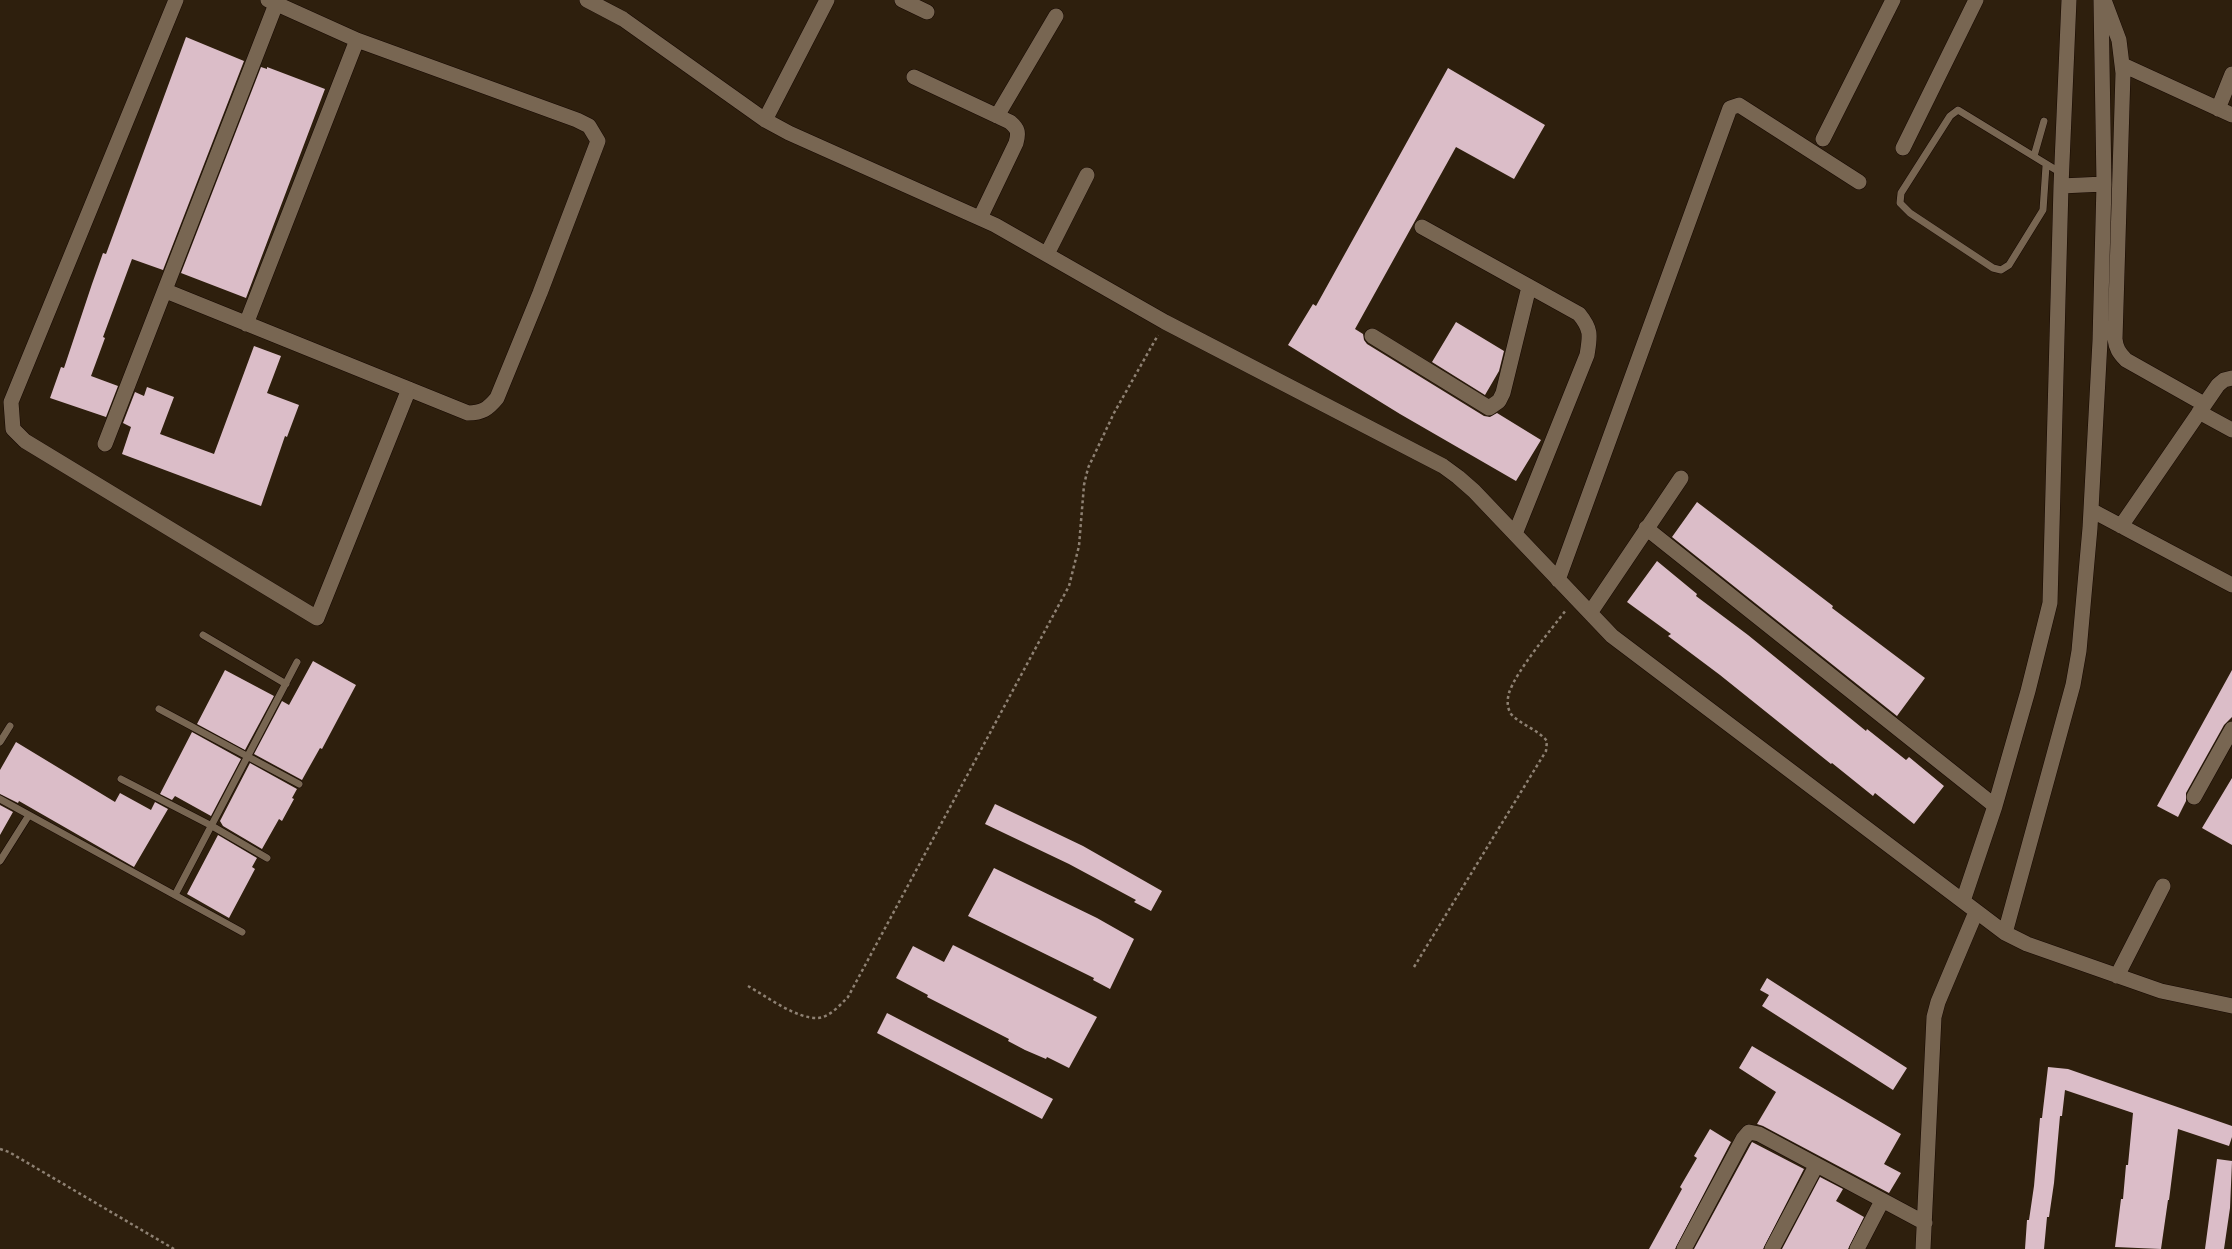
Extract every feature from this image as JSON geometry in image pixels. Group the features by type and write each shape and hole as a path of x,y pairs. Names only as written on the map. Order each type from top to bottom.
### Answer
{"street":[{"path":"176,0 11,402 12,429 25,441 317,618 409,389"},
{"path":"587,0 623,19 765,120 789,133 980,218 1047,254 1165,322 1443,466 1474,491 1612,636 2005,933 2027,944 2161,991 2232,1006"},
{"path":"765,120 827,0"},
{"path":"902,0 927,12"},
{"path":"1823,139 1893,0"},
{"path":"1902,148 1976,0"},
{"path":"1963,901 1995,806 2028,691 2050,603 2064,182 2068,0"},
{"path":"2005,933 2073,685 2079,651 2091,510 2100,341 2098,185 2101,0"},
{"path":"2104,0 2119,40 2123,65 2116,346 2119,353 2126,360 2201,408 2232,430"},
{"path":"105,444 166,292 272,2 357,40 576,120 589,126 598,141 540,293 497,398 489,409 479,413 468,413 166,292"},
{"path":"997,116 1056,16"},
{"path":"246,324 357,40"},
{"path":"2123,65 2232,115"},
{"path":"2218,109 2232,74"},
{"path":"914,78 1010,122 1017,128 1019,133 1016,143 980,218"},
{"path":"1558,580 1730,108 1739,105 1859,182"},
{"path":"1047,254 1087,175"},
{"path":"2064,182 2098,185"},
{"path":"1422,227 1579,314 1588,325 1590,336 1587,355 1515,534"},
{"path":"1372,336 1489,408 1499,401 1503,393 1529,287"},
{"path":"2121,526 2201,408 2224,380 2232,378"},
{"path":"1590,612 1681,478"},
{"path":"2091,510 2232,585"},
{"path":"1646,528 1995,806"},
{"path":"2194,797 2232,729"},
{"path":"2117,976 2163,886"},
{"path":"1923,1249 1934,1016 1938,1002 1976,912"},
{"path":"1684,1249 1743,1139 1749,1132 1759,1134 1924,1223"},
{"path":"1772,1249 1816,1166"},
{"path":"1857,1249 1882,1201"}],"lane":[{"path":"2046,166 2043,210 2010,265 2001,270 1993,268 1910,213 1900,203 1901,193 1950,116 1958,110 2034,156 2046,166 2064,182"},
{"path":"2034,156 2044,121"},
{"path":"203,635 286,684"},
{"path":"175,895 297,662"},
{"path":"159,709 299,784"},
{"path":"0,742 10,726"},
{"path":"121,779 212,826 267,858"},
{"path":"0,799 242,932"},
{"path":"0,861 29,815"}],"path":[{"path":"748,986 800,1016 818,1018 836,1009 848,997 1069,586 1079,546 1084,485 1088,468 1114,412 1165,322"},
{"path":"1414,967 1546,751 1547,741 1542,735 1511,714 1507,707 1509,693 1518,676 1575,597"},
{"path":"0,1150 8,1152 174,1249"}],"building":[{"path":"186,37 244,61 163,270 132,259 103,337 105,338 91,376 118,386 106,417 50,398 61,367 64,368 103,253 106,254"},
{"path":"261,67 267,69 267,67 325,89 246,298 181,273"},
{"path":"1448,68 1545,125 1514,179 1456,147 1355,329 1363,334 1364,340 1367,344 1484,416 1490,417 1497,413 1541,440 1516,481 1400,414 1288,345 1313,304 1316,306"},
{"path":"1456,322 1504,351 1499,371 1485,395 1432,362"},
{"path":"254,346 281,356 267,393 299,405 287,437 285,436 261,506 122,454 131,427 123,423 135,392 144,396 147,387 174,397 160,434 214,454"},
{"path":"1697,502 1833,606 1832,608 1925,678 1897,716 1672,537"},
{"path":"1657,561 1697,594 1696,596 1748,635 1866,731 1867,729 1906,760 1909,757 1944,786 1914,824 1875,793 1873,796 1832,763 1831,764 1720,675 1668,636 1671,634 1627,602"},
{"path":"313,661 356,685 322,749 320,748 302,780 254,754 282,701 289,705"},
{"path":"225,670 274,696 245,750 197,724"},
{"path":"2232,670 2232,717 2224,725 2186,793 2186,801 2178,817 2157,806"},
{"path":"192,732 241,759 211,816 175,796 172,800 160,794"},
{"path":"16,742 115,802 120,793 151,810 155,802 168,809 134,867 19,801 18,803 0,794 0,770"},
{"path":"250,763 297,789 292,798 294,799 282,821 279,819 262,849 223,826 220,821"},
{"path":"2232,778 2232,845 2202,828"},
{"path":"995,804 1083,846 1162,891 1151,911 1134,902 1136,900 1069,864 985,824"},
{"path":"0,805 13,812 0,835"},
{"path":"218,835 257,858 252,867 255,869 229,918 187,894"},
{"path":"994,868 1097,918 1134,939 1110,989 1093,980 1094,978 968,916"},
{"path":"953,945 1097,1017 1069,1068 1047,1057 1046,1059 1025,1050 1008,1041 1009,1039 927,997 928,995 896,978 913,946 944,962"},
{"path":"1767,978 1907,1068 1893,1090 1762,1006 1769,995 1760,990"},
{"path":"887,1013 1053,1099 1042,1119 877,1033"},
{"path":"1752,1046 1901,1134 1884,1164 1901,1173 1889,1193 1757,1124 1776,1092 1739,1068"},
{"path":"2048,1067 2068,1069 2232,1126 2232,1137 2229,1146 2178,1129 2161,1249 2115,1247 2121,1199 2123,1199 2126,1165 2128,1165 2133,1113 2065,1090 2062,1116 2060,1116 2054,1183 2049,1217 2047,1217 2044,1249 2025,1249 2027,1220 2029,1220 2034,1186 2040,1118 2042,1118"},
{"path":"1710,1129 1731,1142 1675,1249 1649,1249 1682,1189 1680,1187 1697,1158 1694,1156"},
{"path":"1752,1142 1804,1169 1763,1249 1694,1249"},
{"path":"2217,1159 2232,1161 2230,1208 2224,1249 2205,1249"},
{"path":"1820,1177 1843,1189 1836,1201 1864,1217 1848,1249 1782,1249"}]}
